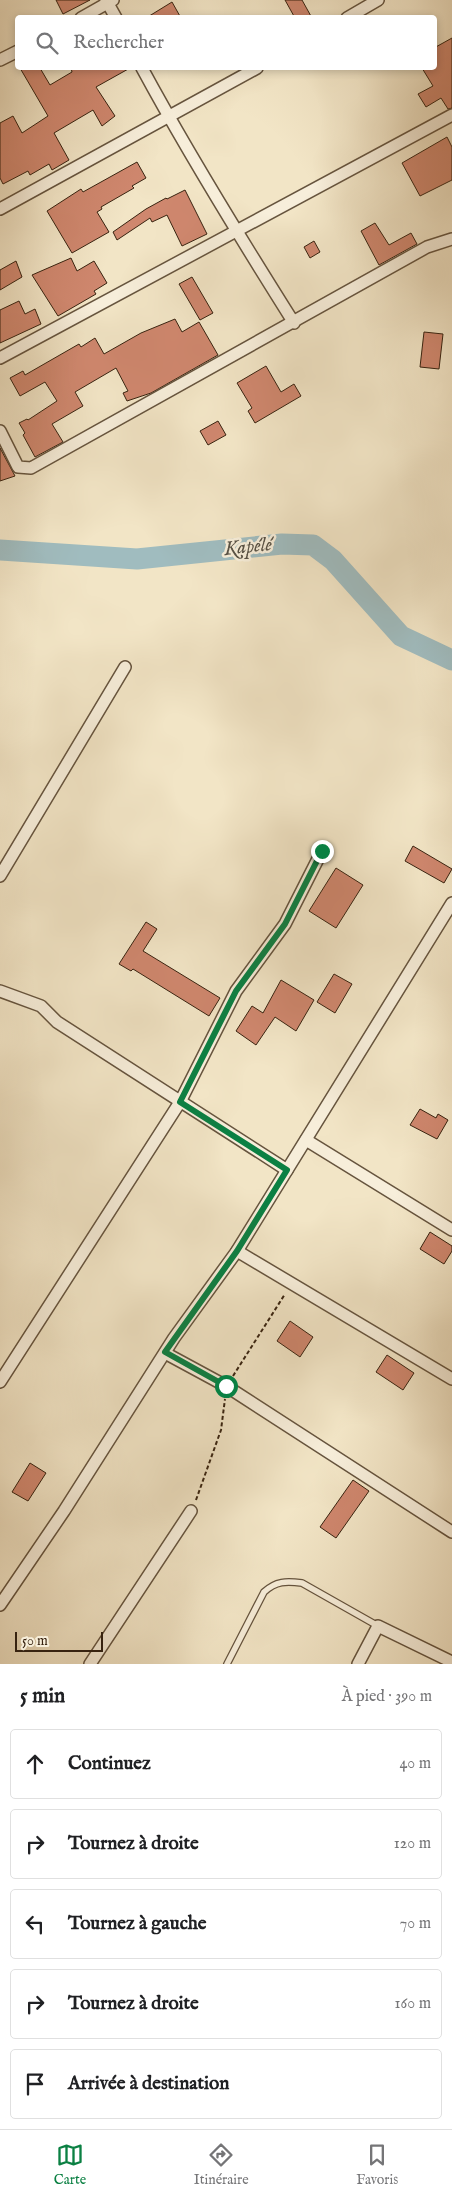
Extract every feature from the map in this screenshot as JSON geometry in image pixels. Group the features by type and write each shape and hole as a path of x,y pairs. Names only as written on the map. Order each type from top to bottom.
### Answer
{"street":[{"path":"352,15 378,0"},
{"path":"86,15 109,1 115,15"},
{"path":"0,60 15,52"},
{"path":"143,70 168,117 236,232 294,324"},
{"path":"0,209 253,70"},
{"path":"0,358 452,115"},
{"path":"0,432 18,466 31,468 294,324 427,247 452,239"},
{"path":"0,876 125,667"},
{"path":"0,1382 180,1102 236,991 285,924 322,851"},
{"path":"0,1605 64,1511 165,1352 237,1251 451,906"},
{"path":"0,992 41,1006 57,1022 287,1170"},
{"path":"306,1140 452,1230"},
{"path":"237,1251 452,1379"},
{"path":"165,1352 226,1386 452,1532"},
{"path":"90,1664 192,1511"},
{"path":"358,1664 378,1626 452,1662"}],"lane":[{"path":"227,1664 264,1592 274,1584 289,1581 302,1583 378,1626"}],"building":[{"path":"56,0 90,0 63,14"},
{"path":"285,0 302,0 310,15 293,15"},
{"path":"172,2 179,15 151,15"},
{"path":"452,38 452,108 448,109 441,98 426,107 418,94 433,86 423,70 437,70 437,46"},
{"path":"21,70 41,70 50,85 72,72 72,70 126,70 96,87 115,116 102,126 93,110 54,133 69,160 52,170 49,164 30,175 28,171 3,184 0,178 0,123 13,116 22,133 48,116"},
{"path":"447,137 452,147 452,180 420,196 402,163"},
{"path":"137,162 146,178 132,186 134,188 101,207 102,209 97,212 109,232 72,253 47,211 81,189 83,192"},
{"path":"185,190 207,234 182,246 167,215 152,222 150,218 117,240 113,232 146,209"},
{"path":"375,223 389,245 411,233 417,244 379,265 361,231"},
{"path":"314,241 320,252 310,258 304,247"},
{"path":"71,258 77,271 94,261 107,283 94,291 96,294 58,316 32,275"},
{"path":"16,261 22,277 0,290 0,270"},
{"path":"192,277 213,313 200,320 179,284"},
{"path":"19,301 25,314 35,309 41,324 0,343 0,310"},
{"path":"175,319 182,332 199,322 218,355 151,393 127,401 123,393 128,391 116,368 75,392 83,406 52,424 63,442 35,457 19,423 28,420 57,401 45,382 20,396 10,378 23,371 25,375 79,344 81,347 95,338 104,354 141,333"},
{"path":"424,332 443,334 439,369 420,367"},
{"path":"266,366 281,392 294,384 301,396 255,423 248,411 252,408 237,383"},
{"path":"218,421 226,435 208,445 200,431"},
{"path":"0,448 15,476 0,481"},
{"path":"413,846 452,869 444,883 405,861"},
{"path":"336,868 363,885 336,928 309,911"},
{"path":"146,922 157,929 143,951 220,998 209,1016 133,969 131,971 119,964"},
{"path":"334,974 352,984 335,1013 317,1002"},
{"path":"281,980 314,1000 296,1031 275,1017 256,1045 236,1031 252,1006 263,1013"},
{"path":"420,1109 436,1118 438,1114 448,1120 437,1139 410,1125"},
{"path":"430,1232 452,1246 452,1251 444,1264 420,1249"},
{"path":"290,1321 313,1337 300,1357 277,1341"},
{"path":"387,1355 414,1373 403,1390 376,1372"},
{"path":"30,1463 46,1473 28,1501 12,1492"},
{"path":"353,1480 369,1491 336,1538 320,1527"}],"waterway":[{"name":"Kapélé","path":"0,550 137,559 282,544 313,545 333,560 401,636 452,660"}],"route":[{"path":"226,1386 165,1352 237,1251 287,1170 180,1102 236,991 285,924 322,851"}]}
